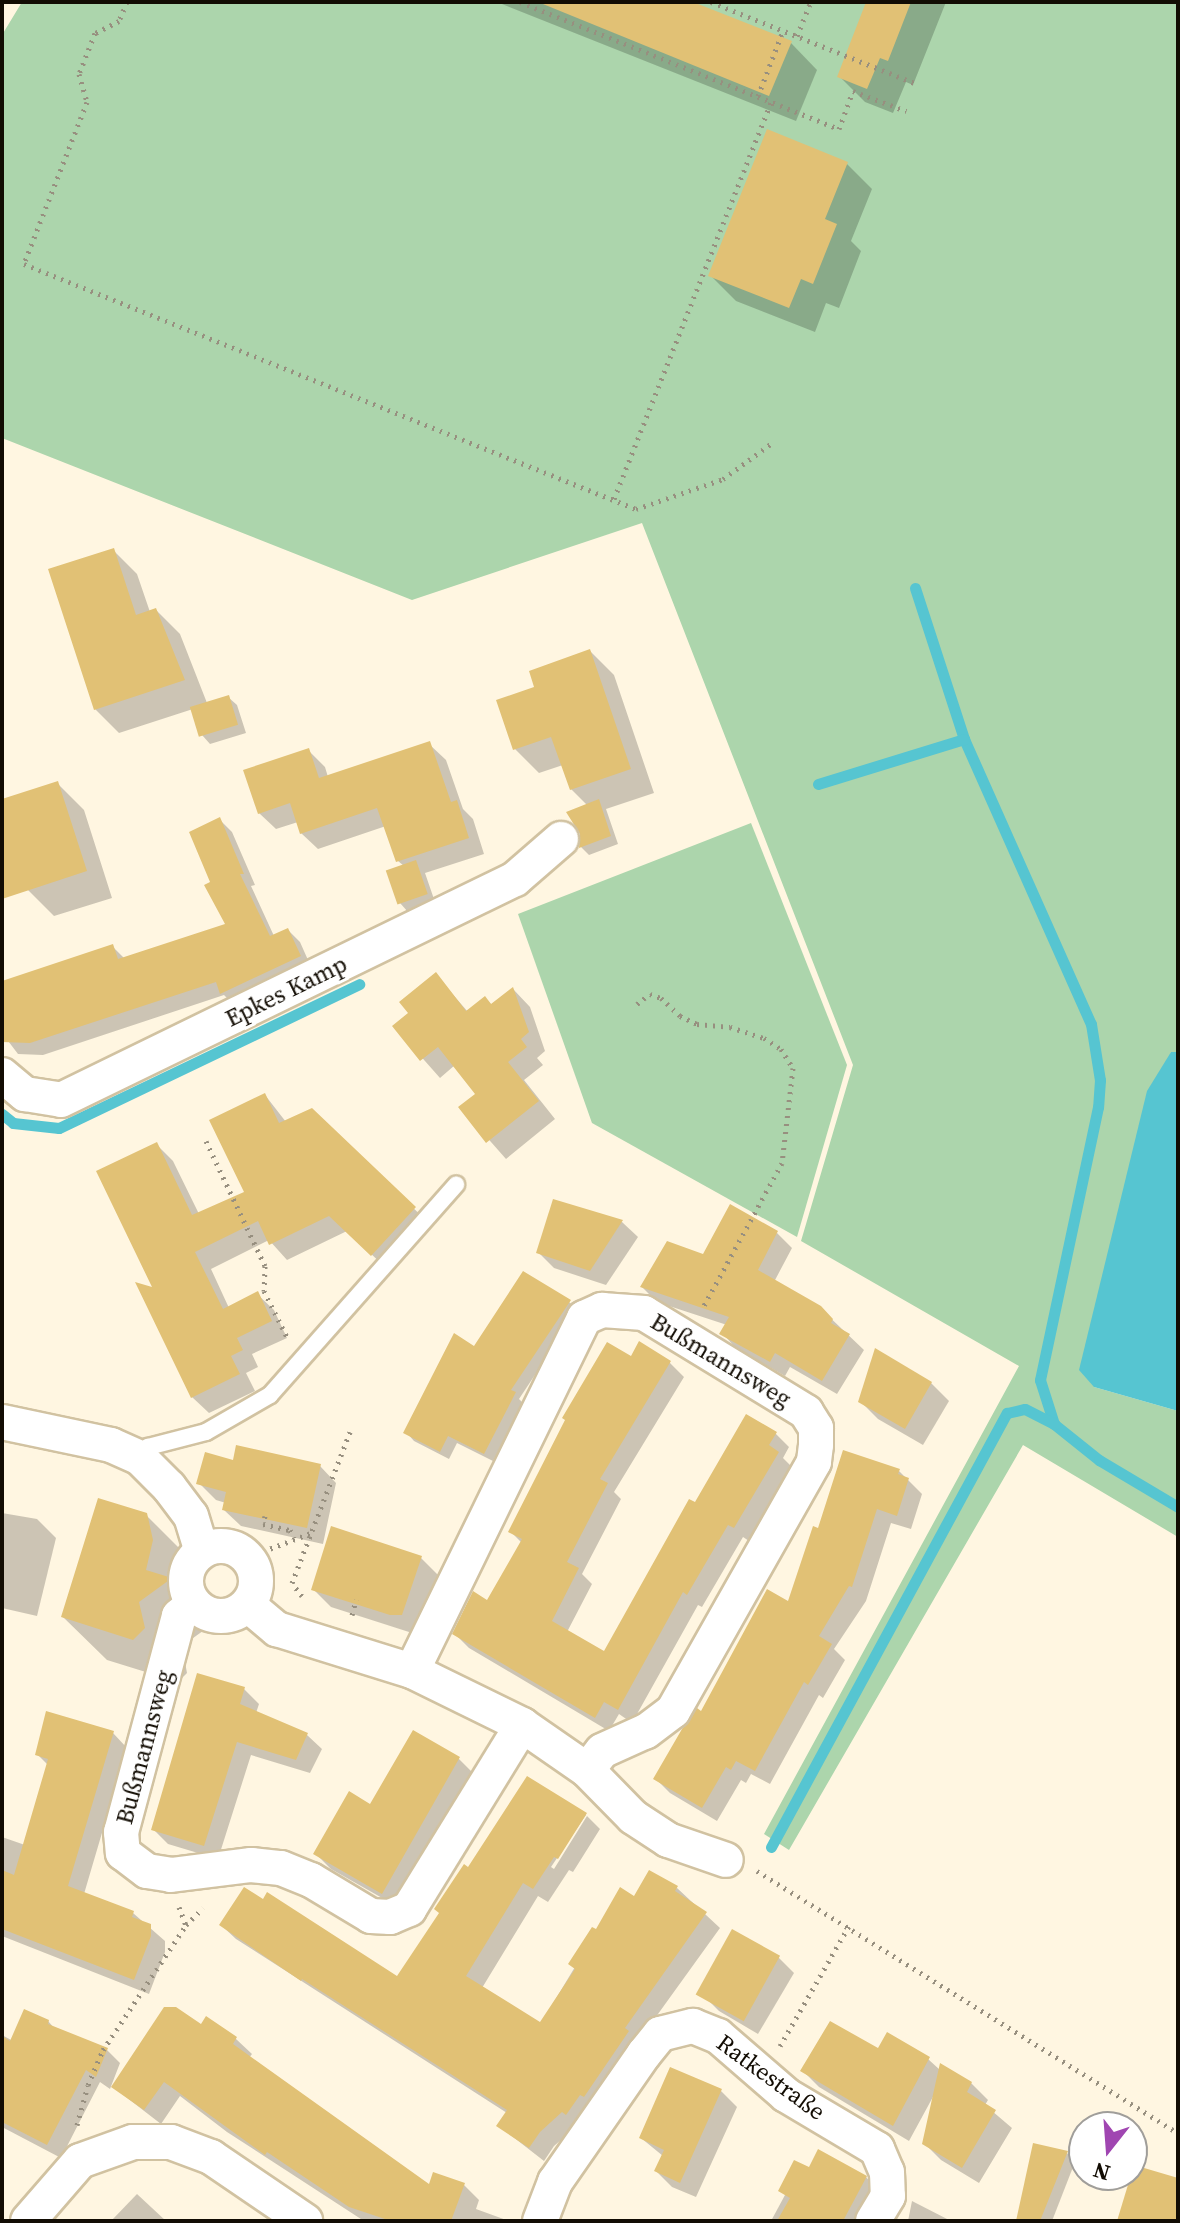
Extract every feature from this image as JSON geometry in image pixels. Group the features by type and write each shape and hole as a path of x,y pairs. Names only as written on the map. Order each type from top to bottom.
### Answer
{"street":[{"name":"Epkes Kamp","path":"2,1075 25,1094 61,1100 515,879 561,839"},
{"name":"Bußmannsweg","path":"412,1671 584,1318 602,1310 644,1313 806,1412 816,1428 814,1462 673,1711 646,1731 602,1751 587,1770"},
{"path":"2,1422 111,1445 140,1458 169,1487 191,1516 201,1549"},
{"path":"226,1544 248,1557 257,1581 248,1605 231,1617 210,1617 192,1605 184,1575 201,1549 226,1544"},
{"name":"Bußmannsweg","path":"192,1605 179,1616 121,1832 123,1853 147,1871 171,1875 251,1865 281,1868 311,1880 371,1916 390,1917 409,1909 522,1725"},
{"path":"248,1605 277,1629 412,1671 522,1725 587,1770 633,1817 668,1840 726,1860"},
{"name":"Ratkestraße","path":"540,2221 555,2182 660,2034 693,2026 718,2036 762,2077 877,2149 887,2172 888,2196 873,2221"},
{"path":"28,2221 80,2161 133,2142 171,2142 211,2157 305,2221"}],"lane":[{"path":"140,1458 148,1447 206,1432 270,1395 456,1185"}],"path":[{"path":"127,2 119,21 95,33 84,60 79,74 87,102 24,264 636,509 723,479 772,443"},
{"path":"520,2 839,129 853,91 906,111"},
{"path":"711,2 917,84"},
{"path":"797,36 811,2"},
{"path":"758,96 783,31"},
{"path":"614,499 771,102"},
{"path":"637,1004 650,994 661,998 680,1016 697,1024 730,1027 764,1038 781,1049 793,1068 782,1163 685,1338"},
{"path":"206,1141 265,1266 264,1291 290,1343 306,1356"},
{"path":"311,1599 298,1595 292,1583 350,1432"},
{"path":"265,1516 263,1524 290,1530 294,1538"},
{"path":"248,1557 312,1533"},
{"path":"339,1608 362,1615"},
{"path":"726,1860 746,1865 849,1926 1178,2133"},
{"path":"80,2161 73,2140 88,2085 103,2050 186,1925"},
{"path":"762,2077 849,1926"}],"green space":[{"path":"22,2 1178,2 1178,1052 1171,1052 1094,1387 1178,1411 1178,1537 1023,1445 789,1850 764,1834 1019,1366 801,1241 853,1065 642,523 412,600 2,438 2,35"},
{"path":"751,823 847,1065 797,1237 592,1123 518,914"}],"water":[{"path":"1171,1052 1178,1052 1178,1411 1094,1387 1079,1370 1147,1091"}],"building":[{"path":"538,2 693,2 792,41 769,96"},
{"path":"866,2 911,2 888,61 880,58 867,89 837,77"},
{"path":"767,129 848,162 825,219 837,224 813,284 801,279 789,308 708,276"},
{"path":"114,548 136,615 156,608 185,680 94,710 48,569"},
{"path":"590,649 631,769 570,790 551,737 513,750 496,700 534,687 529,671"},
{"path":"229,695 238,725 199,737 190,707"},
{"path":"430,741 451,802 457,800 469,838 396,862 377,808 300,834 290,803 258,814 243,770 309,748 319,778"},
{"path":"58,781 87,871 2,899 2,799"},
{"path":"599,799 611,836 579,848 580,834 566,812"},
{"path":"220,817 244,874 240,874 270,936 288,928 301,956 220,994 216,982 30,1043 2,1042 2,981 113,944 118,959 225,924 204,885 210,882 189,832"},
{"path":"416,860 428,894 397,904 386,870"},
{"path":"436,972 466,1011 485,996 491,1004 513,987 529,1032 521,1039 527,1047 508,1062 539,1101 486,1143 458,1107 475,1094 438,1047 420,1061 392,1026 408,1013 399,1002"},
{"path":"265,1093 279,1123 312,1108 416,1207 371,1256 329,1216 269,1245 258,1221 195,1252 223,1309 258,1291 272,1321 237,1338 243,1350 231,1356 240,1374 191,1398 135,1282 152,1287 96,1171 157,1142 192,1215 244,1192 209,1120"},
{"path":"553,1199 623,1220 590,1271 536,1253"},
{"path":"730,1204 778,1231 758,1270 821,1306 833,1319 831,1323 850,1334 822,1381 775,1353 770,1362 719,1334 729,1317 640,1287 667,1241 703,1254"},
{"path":"523,1271 571,1300 511,1390 516,1392 484,1454 448,1436 440,1452 403,1433 454,1333 474,1346"},
{"path":"639,1341 671,1361 600,1479 608,1483 567,1562 579,1568 552,1621 604,1651 689,1499 695,1502 746,1414 777,1432 769,1445 779,1452 734,1528 728,1525 687,1595 683,1592 618,1710 604,1702 595,1718 452,1634 473,1591 487,1600 522,1539 508,1532 565,1420 562,1418 607,1342 631,1356"},
{"path":"875,1348 932,1382 905,1429 858,1402"},
{"path":"236,1445 321,1464 307,1528 222,1510 226,1492 196,1484 205,1452 233,1460"},
{"path":"843,1450 900,1469 898,1474 909,1478 897,1516 877,1509 852,1587 849,1586 819,1636 832,1644 808,1685 804,1682 755,1771 736,1761 731,1770 726,1767 702,1808 653,1779 682,1729 697,1708 701,1711 767,1589 788,1601 813,1526 818,1528"},
{"path":"98,1498 147,1513 153,1540 146,1570 172,1578 139,1602 145,1628 133,1640 61,1617"},
{"path":"331,1526 422,1556 402,1615 390,1615 311,1590"},
{"path":"197,1673 245,1687 240,1704 308,1733 296,1760 237,1742 204,1846 151,1830"},
{"path":"46,1711 114,1731 68,1886 134,1911 132,1917 151,1924 151,1936 134,1980 2,1929 2,1870 14,1875 48,1759 35,1755"},
{"path":"413,1730 460,1757 382,1894 313,1854 349,1791 370,1804"},
{"path":"527,1776 587,1813 558,1859 554,1857 533,1889 523,1883 466,1976 540,2022 575,1969 568,1964 592,1927 596,1929 620,1887 634,1896 649,1870 678,1886 675,1891 707,1912 625,2028 629,2031 584,2097 580,2095 566,2115 562,2112 540,2132 529,2148 496,2126 507,2110 301,1981 219,1925 244,1887 263,1899 267,1892 397,1976 439,1913 434,1909 464,1864 468,1867"},
{"path":"732,1929 780,1956 744,2021 696,1995"},
{"path":"164,2007 176,2007 201,2024 206,2016 237,2037 233,2044 429,2184 433,2172 465,2183 451,2221 391,2221 349,2207 267,2152 265,2155 164,2082 144,2110 111,2087"},
{"path":"24,2009 49,2020 48,2024 108,2048 96,2077 86,2070 47,2145 2,2122 2,2036 10,2041"},
{"path":"830,2021 878,2048 887,2032 930,2057 893,2126 800,2071"},
{"path":"940,2063 972,2082 967,2092 996,2110 962,2168 922,2144"},
{"path":"670,2067 722,2089 680,2183 654,2171 664,2150 639,2138"},
{"path":"1033,2143 1068,2151 1040,2221 1016,2221"},
{"path":"818,2149 867,2176 843,2221 777,2221 790,2198 778,2191 794,2160 809,2167"},
{"path":"1148,2169 1178,2178 1178,2221 1117,2221 1126,2191 1148,2191"}],"waterway":[{"path":"915,588 964,739 1091,1024 1100,1080 1098,1107 1040,1380 1054,1424 1099,1460 1178,1507"},
{"path":"818,784 964,739"},
{"path":"2,1114 13,1123 59,1128 359,984"},
{"path":"771,1847 1007,1413 1025,1409 1054,1424"}]}
